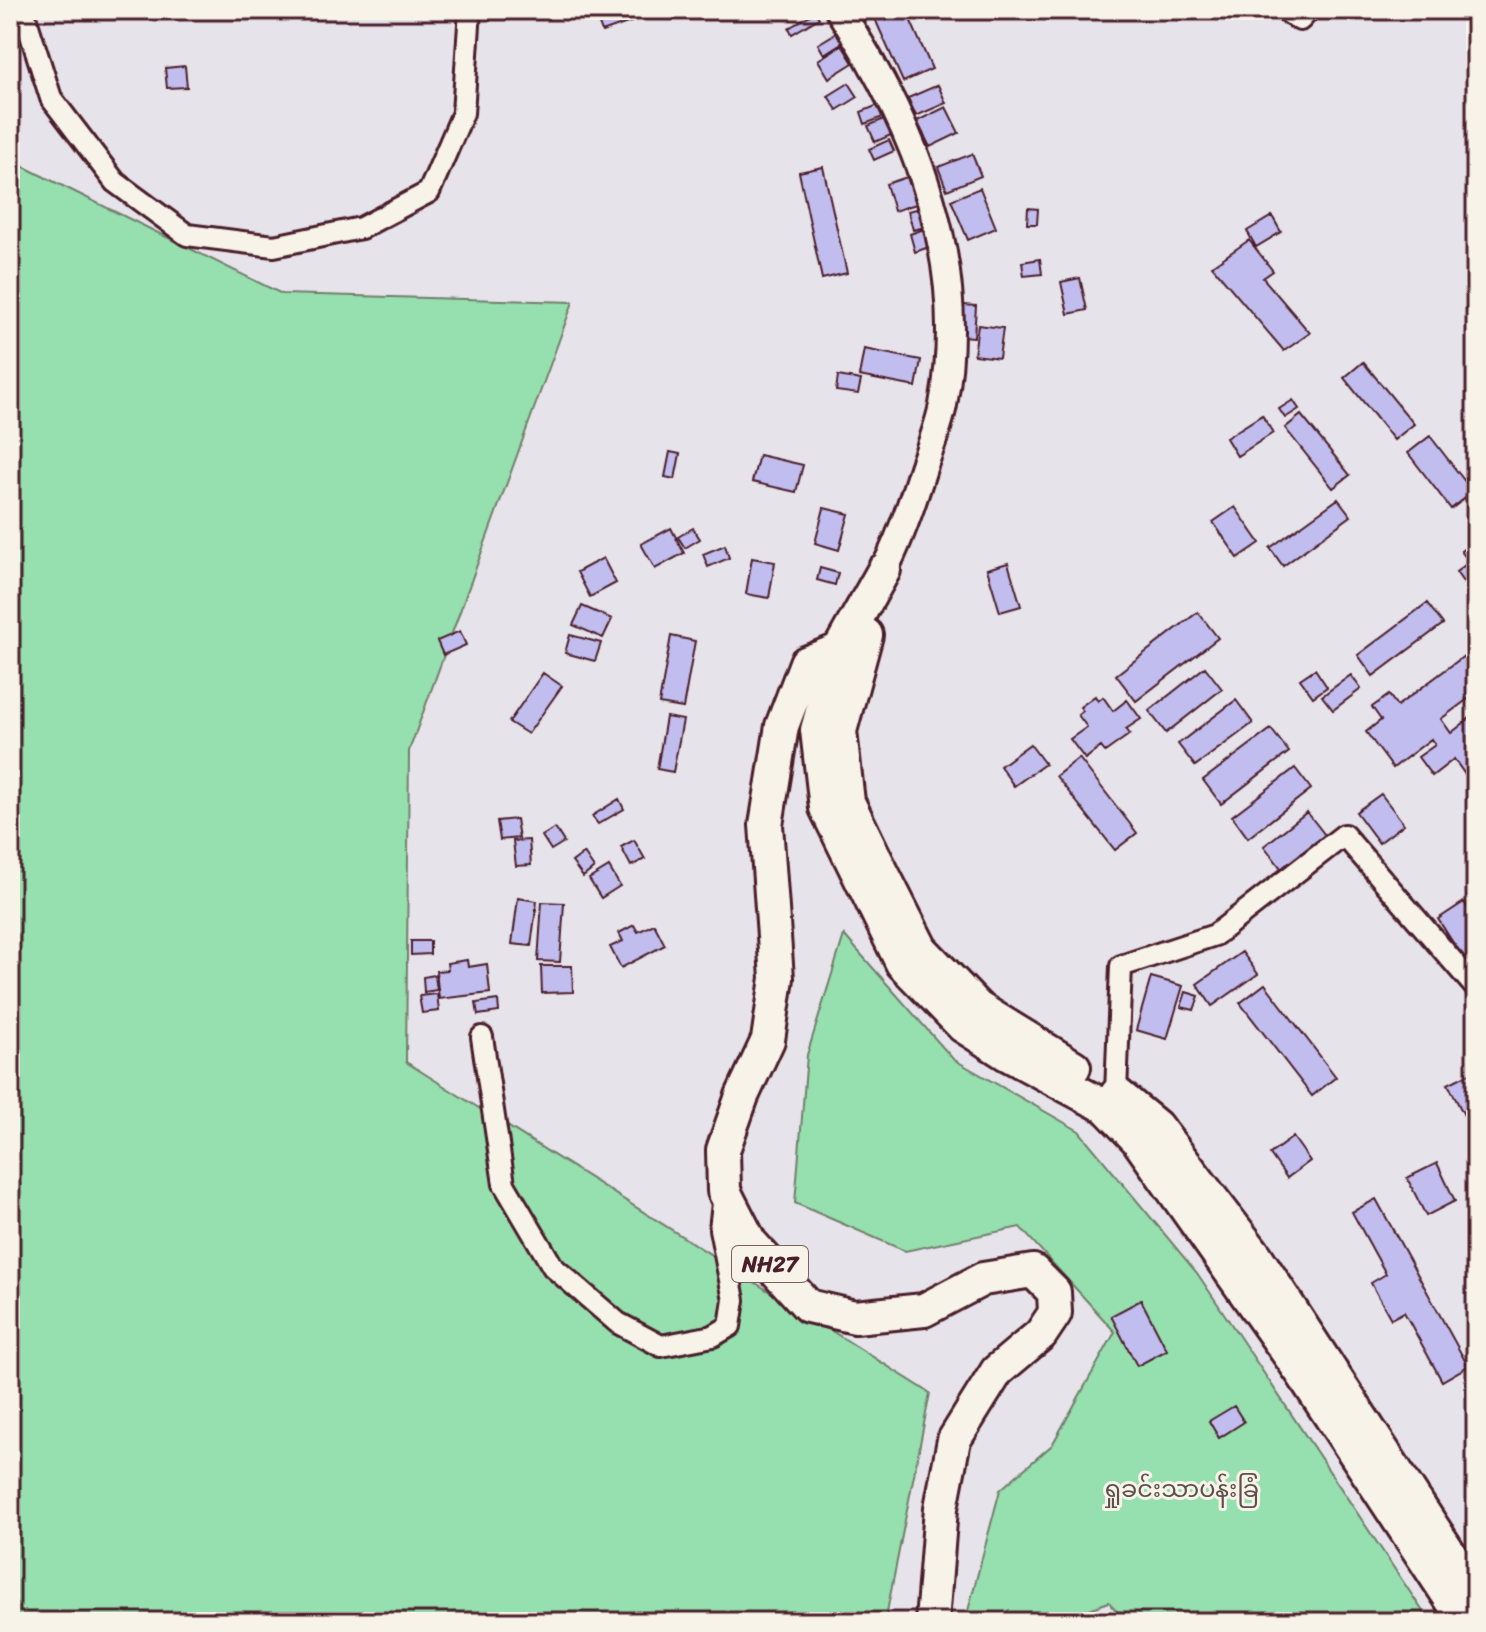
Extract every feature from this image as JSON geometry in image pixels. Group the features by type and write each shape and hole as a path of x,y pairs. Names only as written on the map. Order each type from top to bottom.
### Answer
{"highway":[{"path":"884,570 817,730 826,808 902,963 963,1026 1146,1132 1466,1622"},
{"path":"850,652 840,731 848,802 921,949 978,1008 1116,1093 1146,1132 1256,1256 1476,1594"},
{"name":"NH27","path":"850,652 806,663 782,726 766,825 777,978 768,1040 742,1096 723,1150 724,1191 750,1242 808,1306 855,1317 924,1310 983,1279 1033,1271 1054,1292 1055,1313 1041,1334 997,1371 954,1440 941,1508 932,1622"}],"main road":[{"path":"839,10 871,59 932,196 945,254 950,305 943,406 902,535 884,570"}],"street":[{"path":"23,10 51,98 115,182 187,235 274,246 361,228 429,192 463,113 470,10"},
{"path":"1284,10 1300,20 1309,10"},
{"path":"1116,1093 1121,966 1215,935 1344,835 1476,988"},
{"path":"482,1037 504,1184 553,1267 618,1323 661,1346 713,1336 730,1326 734,1300 720,1229 724,1191"}],"green space":[{"path":"10,160 282,294 573,302 409,751 406,1062 930,1393 885,1622 10,1622"},
{"name":"ရှုခင်းသာပန်းခြံ","path":"844,935 953,1059 1079,1131 1197,1273 1430,1622 1126,1622 1109,1602 1053,1622 965,1622 1000,1490 1052,1445 1115,1332 1020,1227 905,1251 795,1203 807,1055"}],"building":[{"path":"594,10 665,10 602,32"},
{"path":"894,10 906,10 932,69 903,82 875,19"},
{"path":"815,12 819,18 792,34 789,28"},
{"path":"838,32 843,42 824,54 818,44"},
{"path":"842,45 853,63 829,78 818,60"},
{"path":"185,66 187,87 167,88 165,68"},
{"path":"849,83 858,97 837,110 828,96"},
{"path":"938,85 946,103 916,116 908,98"},
{"path":"878,105 883,117 865,124 861,112"},
{"path":"946,107 959,133 930,147 917,121"},
{"path":"884,119 891,135 875,142 868,126"},
{"path":"889,140 894,151 874,160 869,149"},
{"path":"972,154 981,176 947,190 938,167"},
{"path":"823,167 847,273 822,279 799,172"},
{"path":"907,177 916,204 894,211 886,184"},
{"path":"980,188 996,228 968,240 951,200"},
{"path":"921,208 925,227 913,230 908,211"},
{"path":"1028,208 1038,209 1037,224 1027,224"},
{"path":"1272,216 1281,232 1256,247 1247,231"},
{"path":"924,229 929,247 915,252 910,234"},
{"path":"1249,240 1273,271 1263,278 1310,333 1284,351 1212,266"},
{"path":"1040,259 1042,274 1024,276 1022,262"},
{"path":"1080,278 1087,310 1068,314 1061,282"},
{"path":"963,305 976,306 974,337 961,336"},
{"path":"978,325 1003,328 999,358 974,355"},
{"path":"864,349 921,360 916,387 859,376"},
{"path":"1363,362 1414,424 1394,440 1344,378"},
{"path":"838,376 861,380 858,394 836,391"},
{"path":"1293,400 1299,409 1285,418 1279,409"},
{"path":"1262,415 1273,433 1237,456 1226,438"},
{"path":"1301,415 1350,475 1333,488 1285,428"},
{"path":"1430,436 1473,492 1451,509 1408,453"},
{"path":"670,452 680,454 675,479 665,477"},
{"path":"759,455 803,465 796,492 752,482"},
{"path":"1338,499 1351,516 1283,566 1270,548"},
{"path":"1235,507 1260,543 1238,558 1213,522"},
{"path":"824,508 849,514 839,550 815,543"},
{"path":"671,528 684,553 655,569 641,544"},
{"path":"693,528 700,539 685,548 678,537"},
{"path":"1476,540 1476,587 1470,592 1456,572 1469,562 1461,551"},
{"path":"725,545 729,558 708,567 703,554"},
{"path":"603,558 616,583 590,597 577,572"},
{"path":"752,558 775,562 769,598 746,594"},
{"path":"1008,563 1021,606 1000,612 987,569"},
{"path":"820,568 838,573 835,585 817,580"},
{"path":"1427,603 1443,624 1373,676 1358,655"},
{"path":"582,606 612,619 603,638 573,625"},
{"path":"1198,612 1218,638 1136,701 1116,675"},
{"path":"460,631 466,645 443,655 437,641"},
{"path":"570,635 601,643 595,661 565,653"},
{"path":"671,636 695,641 683,708 659,704"},
{"path":"1476,647 1476,693 1441,719 1451,733 1474,715 1476,752 1473,755 1476,768 1466,776 1454,759 1432,776 1418,757 1435,745 1431,739 1393,768 1366,732 1381,720 1372,707 1389,695 1397,706"},
{"path":"1205,667 1222,689 1166,733 1149,711"},
{"path":"1315,669 1327,687 1313,697 1300,679"},
{"path":"543,673 562,686 528,734 509,722"},
{"path":"1351,675 1361,689 1333,710 1322,696"},
{"path":"1095,696 1098,701 1103,697 1113,711 1127,700 1141,719 1126,729 1130,734 1105,752 1101,747 1085,759 1070,739 1087,727 1078,715 1083,711 1080,707"},
{"path":"1236,700 1253,723 1195,766 1178,744"},
{"path":"666,717 683,720 673,772 657,769"},
{"path":"1271,729 1289,752 1221,804 1203,780"},
{"path":"1030,744 1045,764 1014,786 1000,766"},
{"path":"1079,758 1137,833 1115,850 1056,776"},
{"path":"1295,768 1311,789 1248,838 1232,816"},
{"path":"1381,794 1404,824 1379,843 1356,812"},
{"path":"619,799 624,809 598,824 592,816"},
{"path":"1307,812 1328,839 1284,872 1264,846"},
{"path":"516,819 519,838 500,840 497,821"},
{"path":"555,828 564,842 551,850 542,836"},
{"path":"529,840 531,865 516,866 513,841"},
{"path":"634,840 645,859 631,866 621,847"},
{"path":"584,853 594,868 583,877 572,862"},
{"path":"609,867 620,886 601,898 589,879"},
{"path":"518,898 537,901 531,946 512,944"},
{"path":"542,902 564,903 560,962 538,961"},
{"path":"1464,902 1476,921 1476,952 1464,960 1438,919"},
{"path":"654,924 665,945 621,968 610,947 623,941 619,933 634,925 638,932"},
{"path":"411,941 430,941 430,954 411,955"},
{"path":"1242,952 1258,974 1212,1006 1197,984"},
{"path":"467,960 468,967 487,964 490,993 439,999 436,971 448,970 447,963"},
{"path":"541,966 572,966 573,992 542,993"},
{"path":"435,975 437,990 424,992 423,977"},
{"path":"1151,977 1183,986 1167,1039 1136,1030"},
{"path":"1265,984 1336,1077 1312,1096 1240,1003"},
{"path":"1186,992 1199,996 1194,1010 1181,1007"},
{"path":"437,994 439,1011 422,1013 419,996"},
{"path":"498,1000 499,1012 478,1015 476,1003"},
{"path":"1476,1070 1476,1127 1471,1129 1448,1084"},
{"path":"1293,1137 1310,1161 1287,1178 1270,1154"},
{"path":"1437,1163 1455,1201 1426,1216 1407,1178"},
{"path":"1376,1199 1468,1366 1442,1381 1404,1312 1391,1319 1371,1283 1386,1274 1352,1212"},
{"path":"1141,1300 1167,1350 1137,1366 1111,1316"},
{"path":"1234,1406 1244,1422 1219,1438 1209,1421"}]}
